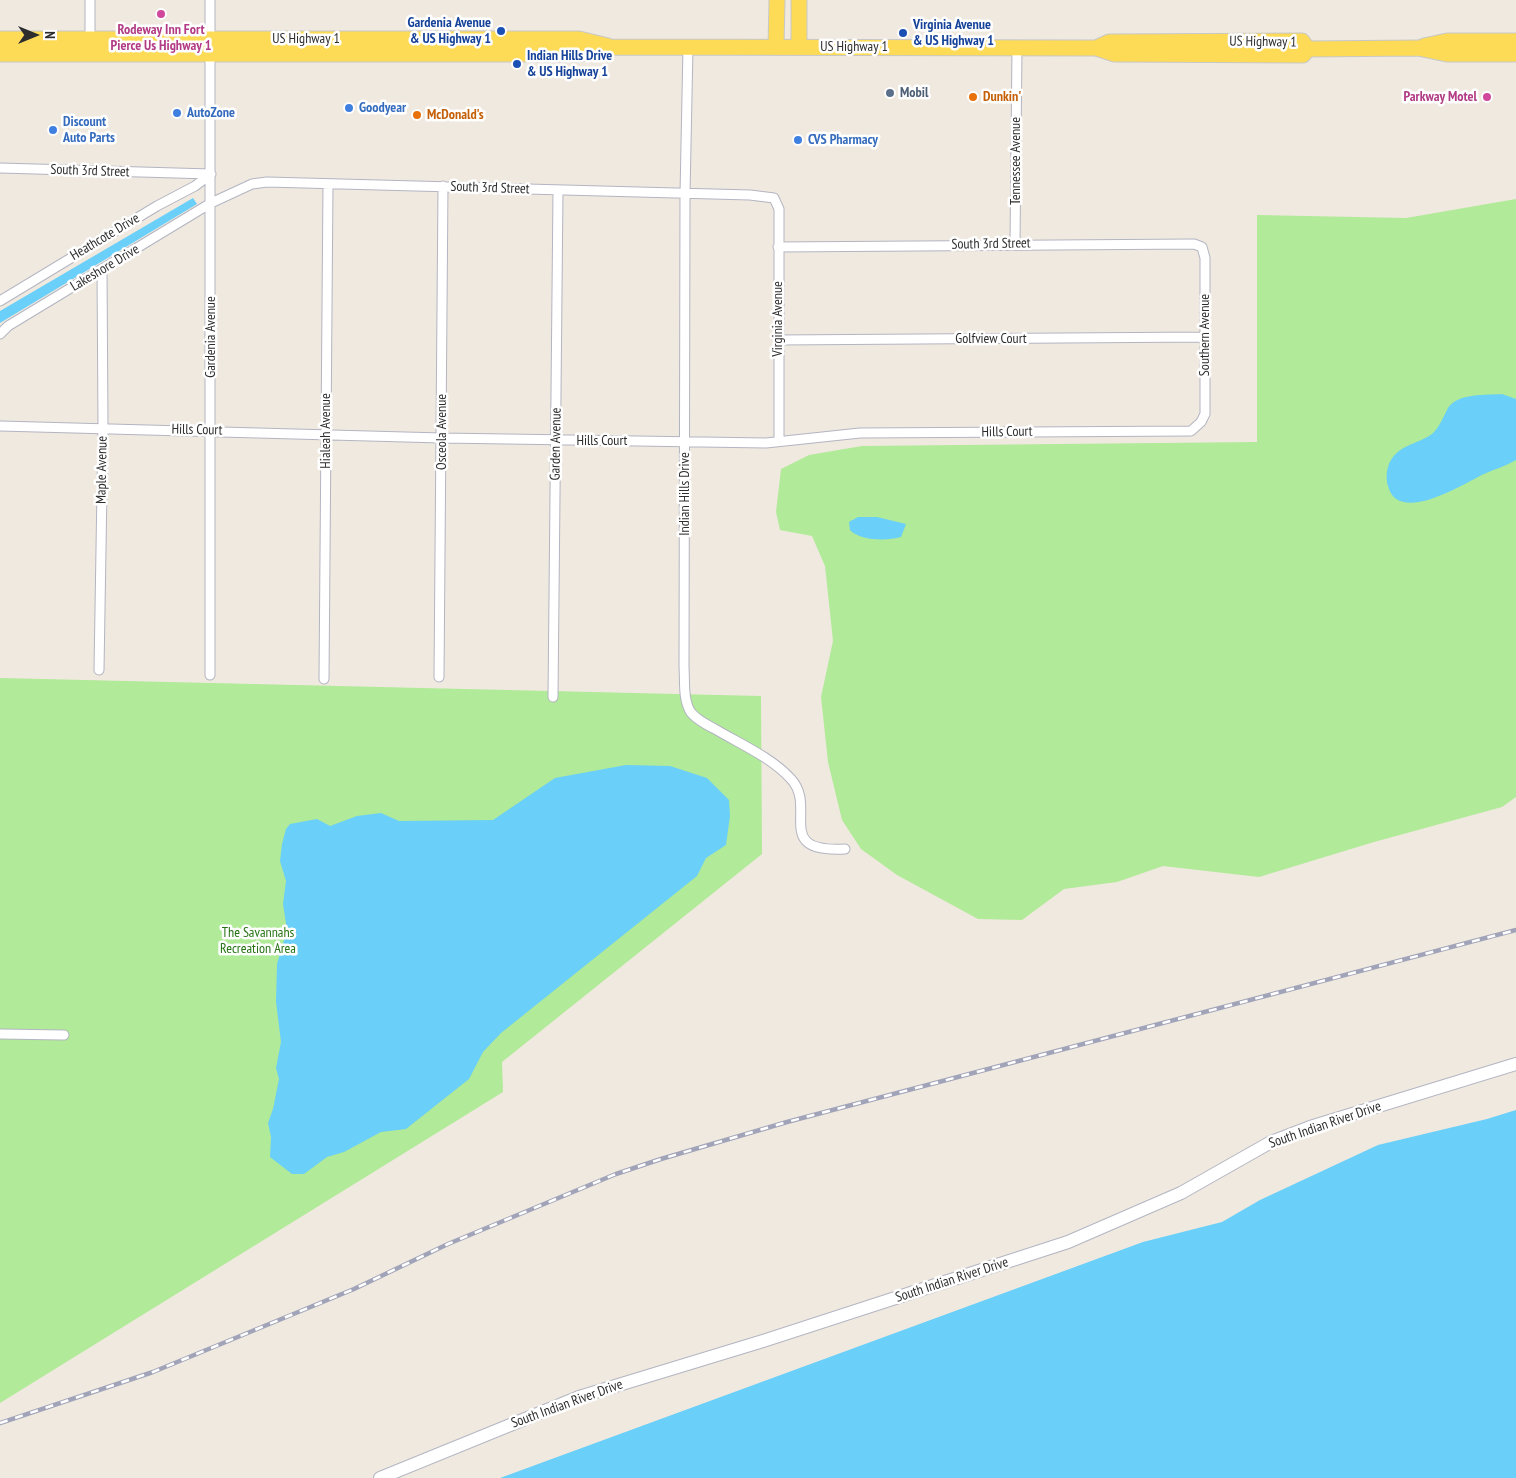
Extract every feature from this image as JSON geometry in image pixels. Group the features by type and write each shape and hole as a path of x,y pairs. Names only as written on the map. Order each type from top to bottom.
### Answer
{"main road":[{"path":"776,0 776,47"},
{"path":"799,0 799,47"},
{"name":"US Highway 1","path":"0,40 90,39 362,54 581,54 612,47 1096,48 1114,54 1303,55 1308,48 1418,48 1448,54 1516,54"},
{"name":"US Highway 1","path":"0,54 384,39 580,39 612,47"},
{"path":"362,54 378,47 384,39"},
{"path":"396,54 404,47 424,39"},
{"name":"US Highway 1","path":"1418,48 1447,42 1516,42"},
{"name":"South Indian River Drive","path":"380,1478 579,1397 763,1342 1068,1242 1181,1193 1271,1142 1310,1128 1516,1064"}],"street":[{"path":"90,0 90,39"},
{"name":"Gardenia Avenue","path":"210,0 210,675"},
{"name":"Indian Hills Drive","path":"688,47 685,194 686,701 691,713 771,763 792,780 799,796 801,834 808,843 819,849 845,849"},
{"name":"Tennessee Avenue","path":"1015,244 1017,48"},
{"name":"South 3rd Street","path":"0,168 211,174"},
{"path":"184,174 187,179 188,190"},
{"name":"Heathcote Drive","path":"0,301 157,206 188,190 211,174"},
{"name":"South 3rd Street","path":"211,204 252,184 267,182 443,186 774,198"},
{"name":"Hialeah Avenue","path":"324,679 328,184"},
{"name":"Osceola Avenue","path":"439,678 443,186"},
{"name":"Garden Avenue","path":"553,697 558,191"},
{"name":"Virginia Avenue","path":"774,198 779,209 779,440"},
{"name":"Lakeshore Drive","path":"0,334 8,326 211,204"},
{"name":"South 3rd Street","path":"778,247 1015,244 1194,244 1202,247"},
{"name":"Southern Avenue","path":"1201,422 1205,414 1205,258 1202,247"},
{"name":"Maple Avenue","path":"99,670 103,428 102,269"},
{"name":"Golfview Court","path":"778,340 1205,337"},
{"name":"Hills Court","path":"0,426 211,430 442,438 766,443 779,440 860,434 1191,430 1201,422"},
{"path":"0,1034 64,1035"}],"green space":[{"path":"1516,199 1516,797 1502,807 1374,842 1259,877 1163,866 1117,882 1064,889 1022,920 978,919 897,875 861,849 842,820 828,762 821,697 833,641 825,566 812,536 780,530 776,512 781,469 809,455 862,446 1257,442 1257,215 1406,218"},
{"name":"The Savannahs Recreation Area","path":"0,678 761,696 762,854 502,1062 503,1092 0,1403"}],"water":[{"path":"193,198 197,204 0,323 0,311"},
{"path":"1502,394 1516,399 1516,460 1433,498 1418,502 1405,502 1394,497 1388,486 1387,475 1389,463 1397,453 1432,434 1452,403 1465,397"},
{"path":"858,517 877,517 906,524 901,537 874,539 854,534 850,530 849,522"},
{"path":"626,765 670,766 707,778 729,800 730,816 726,845 706,858 697,876 501,1033 483,1052 469,1079 406,1129 381,1132 344,1152 327,1157 304,1174 292,1174 270,1157 271,1137 268,1123 279,1079 276,1068 281,1042 276,1002 277,964 287,930 283,904 286,881 280,861 286,829 290,824 317,819 330,826 357,816 381,813 399,821 493,820 555,778"},
{"path":"1516,1110 1516,1478 500,1478 1143,1242 1222,1222 1260,1200 1378,1145 1487,1119"}],"railway":[{"path":"0,1423 153,1372 354,1289 448,1244 616,1174 661,1159 787,1122 1516,930"}],"place":[{"name":"Rodeway Inn Fort Pierce Us Highway 1","path":"161,14"},
{"name":"Gardenia Avenue & US Highway 1","path":"501,31"},
{"name":"Virginia Avenue & US Highway 1","path":"903,33"},
{"name":"Indian Hills Drive & US Highway 1","path":"517,64"},
{"name":"Mobil","path":"890,93"},
{"name":"Dunkin'","path":"973,97"},
{"name":"Parkway Motel","path":"1487,97"},
{"name":"Goodyear","path":"349,108"},
{"name":"AutoZone","path":"177,113"},
{"name":"McDonald's","path":"417,115"},
{"name":"Discount Auto Parts","path":"53,130"},
{"name":"CVS Pharmacy","path":"798,140"}]}
